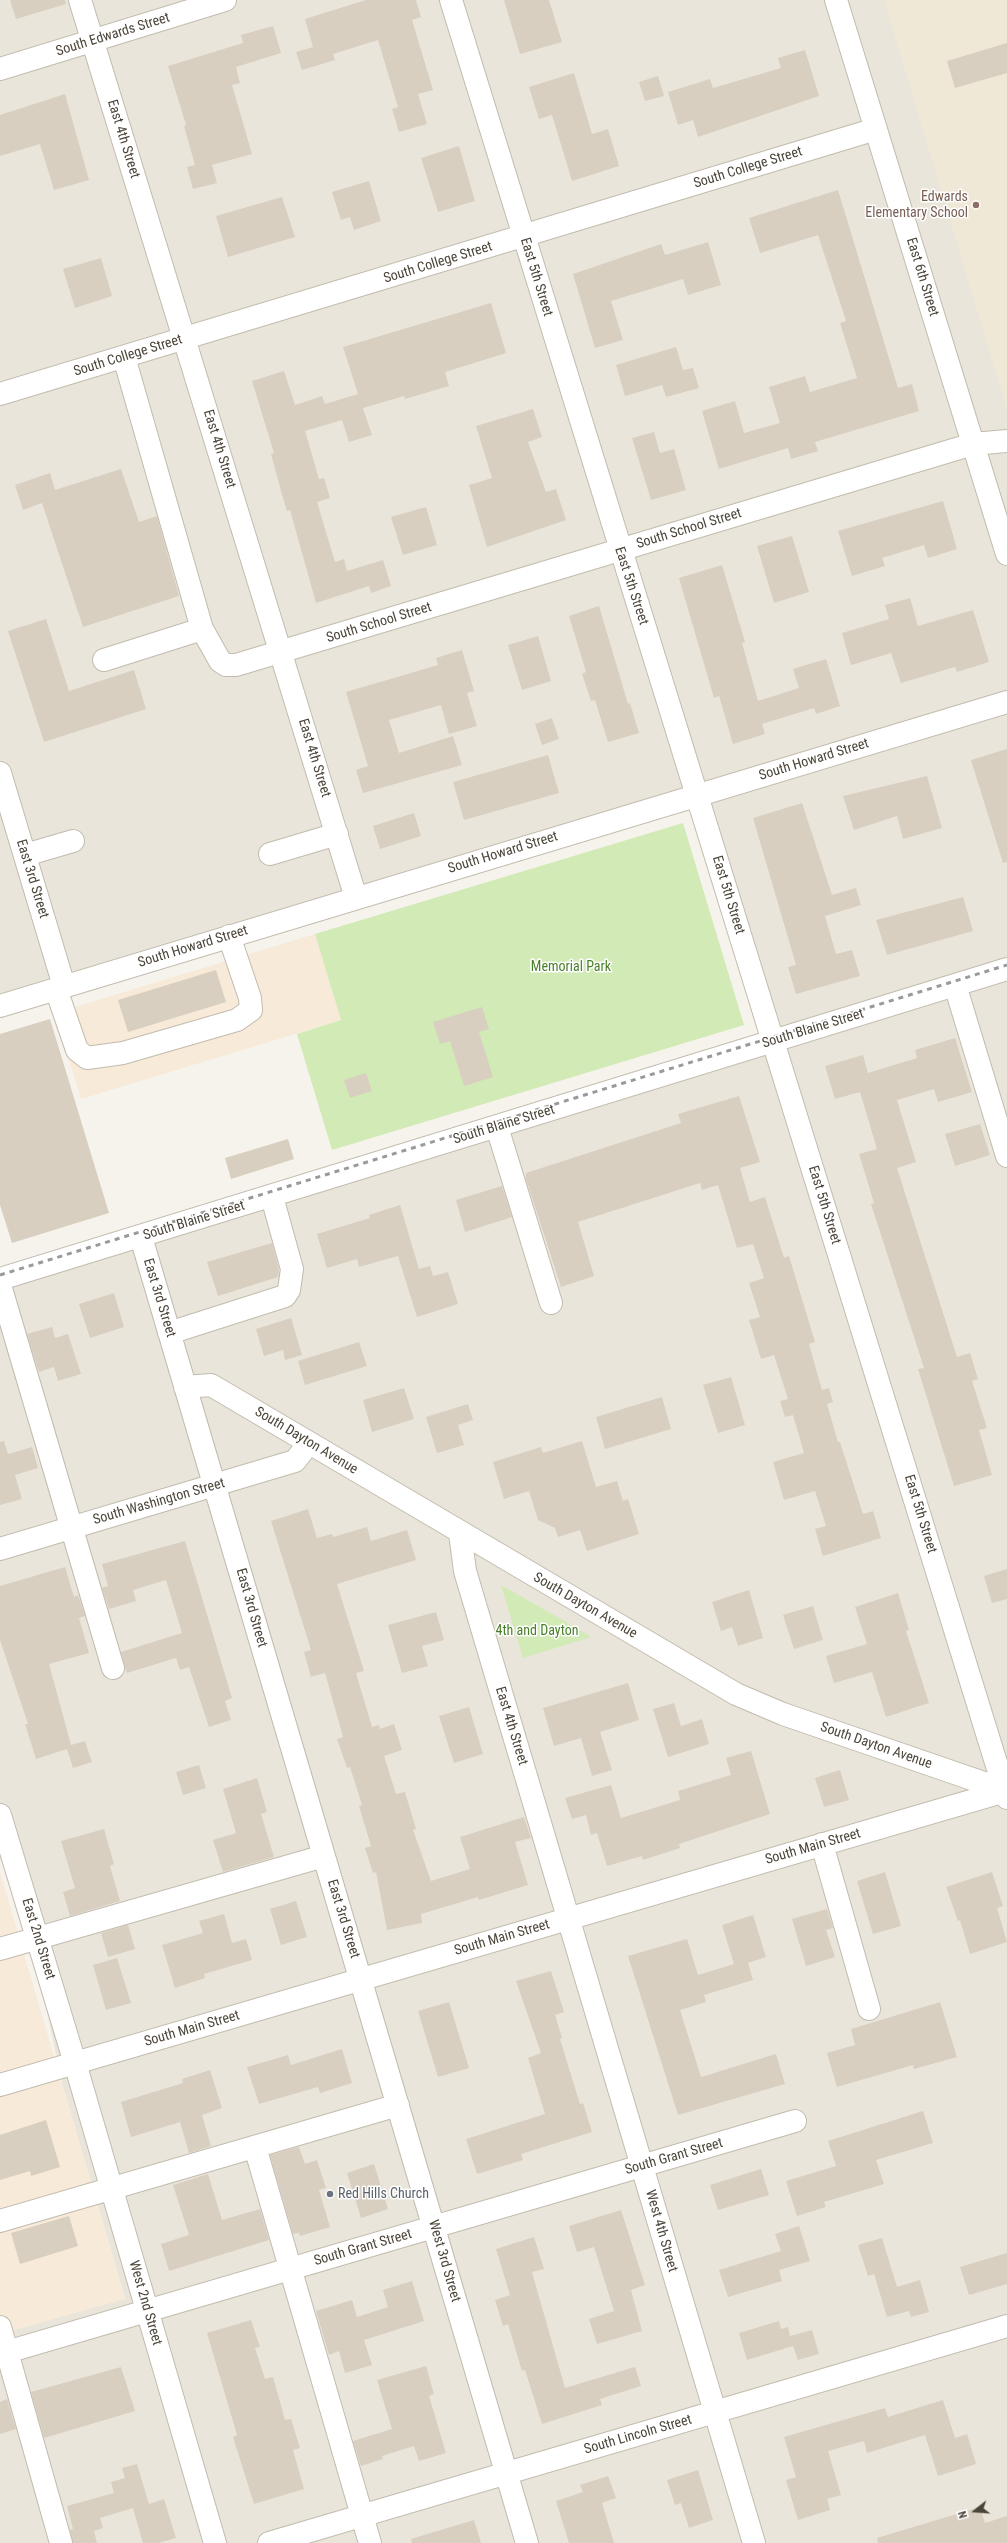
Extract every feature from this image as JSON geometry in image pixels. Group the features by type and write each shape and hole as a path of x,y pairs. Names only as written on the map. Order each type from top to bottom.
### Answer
{"street":[{"name":"East 4th Street","path":"80,0 356,898"},
{"name":"South Edwards Street","path":"0,69 225,0"},
{"name":"East 5th Street","path":"451,0 1006,1793"},
{"name":"East 6th Street","path":"836,0 1007,554"},
{"name":"South College Street","path":"0,394 524,237 876,129"},
{"path":"104,660 202,629 124,357"},
{"name":"South School Street","path":"202,629 220,661 226,666 236,665 281,653 973,444 1007,441"},
{"name":"South Howard Street","path":"0,1006 1007,702"},
{"name":"East 3rd Street","path":"0,773 25,855 77,1050 87,1058 123,1053 237,1020 251,1010 250,998 229,936"},
{"path":"270,854 337,834"},
{"path":"25,855 73,841"},
{"name":"South Blaine Street","path":"0,1279 141,1237 1007,969"},
{"path":"955,985 1007,1156"},
{"path":"497,1127 551,1303"},
{"path":"169,1334 285,1296 289,1290 292,1269 272,1196"},
{"name":"East 3rd Street","path":"141,1237 360,1980"},
{"path":"0,1285 112,1668"},
{"name":"South Dayton Avenue","path":"185,1387 210,1385 736,1694 783,1714 1006,1793"},
{"name":"South Washington Street","path":"0,1548 295,1461 309,1443"},
{"name":"East 4th Street","path":"460,1533 465,1571 569,1918"},
{"name":"South Main Street","path":"0,2085 822,1844 1006,1793"},
{"name":"East 2nd Street","path":"0,1815 9,1878 37,1938 75,2063"},
{"path":"822,1844 869,2009"},
{"path":"0,1950 37,1938 324,1856"},
{"name":"West 4th Street","path":"569,1918 754,2543"},
{"name":"West 3rd Street","path":"360,1980 527,2543"},
{"name":"West 2nd Street","path":"75,2063 216,2543"},
{"path":"0,2221 398,2106"},
{"name":"South Grant Street","path":"4,2354 795,2121"},
{"path":"256,2147 370,2543"},
{"name":"South Lincoln Street","path":"269,2543 1007,2326"},
{"path":"0,2327 4,2354 61,2543"}],"shaded area":[{"path":"0,0 1007,0 1007,2543 0,2543 0,2334 125,2298 63,2087 18,1876 0,1815 0,1278 773,1041 697,795 0,1005"},
{"name":"Edwards Elementary School","path":"884,0 1007,0 1007,410"},
{"path":"315,934 341,1020 81,1099 55,1013"},
{"path":"0,1872 125,2299 0,2334"}],"green space":[{"name":"Memorial Park","path":"683,823 744,1025 332,1150 297,1034 341,1020 315,934"},
{"name":"4th and Dayton","path":"501,1585 568,1623 591,1637 523,1658"}],"building":[{"path":"10,0 65,0 66,4 16,19"},
{"path":"366,0 416,0 421,17 412,20 433,90 418,94 427,124 399,132 392,109 398,107 378,40 333,54 335,60 302,70 296,52 313,47 305,19"},
{"path":"504,0 549,0 562,42 520,54"},
{"path":"273,26 281,53 236,67 240,83 232,85 252,154 212,165 217,183 193,189 187,167 195,165 184,126 186,125 168,66 243,43 241,35"},
{"path":"1007,43 1007,73 955,88 947,61"},
{"path":"805,50 819,96 698,137 693,120 678,125 668,92 710,79 713,88 781,68 778,58"},
{"path":"574,73 592,134 608,129 619,166 572,181 552,115 539,119 529,87"},
{"path":"658,76 664,96 645,101 639,82"},
{"path":"65,94 89,180 54,190 40,144 0,156 0,115"},
{"path":"459,146 475,201 438,212 421,158"},
{"path":"369,181 381,221 354,230 350,217 341,220 332,192"},
{"path":"838,190 898,388 912,384 919,411 815,442 818,451 791,459 788,448 719,469 702,411 735,401 744,433 780,423 769,387 805,376 810,392 857,378 840,323 846,321 818,235 760,253 749,218"},
{"path":"282,197 295,237 228,257 216,216"},
{"path":"708,242 721,285 688,295 683,279 611,301 623,340 595,348 573,274 661,244 665,255"},
{"path":"101,258 112,296 75,308 63,269"},
{"path":"491,303 506,353 445,372 449,386 405,399 404,396 363,408 372,435 349,442 342,420 305,431 319,479 324,478 330,498 317,502 335,562 344,559 347,571 383,560 391,586 371,593 369,586 316,603 290,510 287,511 281,491 271,454 274,453 252,381 284,371 295,405 322,396 325,404 358,394 343,347"},
{"path":"676,347 683,370 693,368 699,388 666,397 662,385 625,396 616,365"},
{"path":"533,409 542,437 528,442 546,492 556,489 566,520 487,547 469,485 492,478 476,426"},
{"path":"654,432 660,453 674,449 686,490 651,500 632,438"},
{"path":"121,469 139,522 157,516 179,596 83,627 42,503 23,510 15,485 50,473 55,490"},
{"path":"943,501 957,549 928,558 924,545 882,558 885,566 852,576 838,531"},
{"path":"426,507 437,545 403,555 391,517"},
{"path":"792,536 809,592 774,603 757,546"},
{"path":"722,565 745,642 742,643 758,701 799,688 793,669 826,659 840,706 816,714 814,708 762,724 765,734 733,744 719,696 714,698 679,578"},
{"path":"910,598 918,626 973,610 989,662 957,672 955,667 901,683 891,653 851,665 842,633 889,619 885,605"},
{"path":"599,606 628,704 630,703 639,733 608,742 595,700 591,701 582,674 586,672 569,616"},
{"path":"46,619 69,691 134,670 146,709 44,742 8,631"},
{"path":"538,636 551,681 522,690 508,645"},
{"path":"462,650 474,691 467,693 477,726 449,734 441,705 389,720 399,753 453,736 462,765 363,793 356,770 368,766 346,692 438,665 436,658"},
{"path":"552,718 559,739 542,745 535,724"},
{"path":"1007,749 1007,862 1003,863 971,760"},
{"path":"548,755 559,793 464,820 453,782"},
{"path":"927,776 942,828 903,839 897,816 854,830 843,796"},
{"path":"802,803 832,895 856,888 861,905 825,916 836,954 852,950 860,976 796,994 788,967 796,965 753,818"},
{"path":"414,813 421,836 380,849 373,826"},
{"path":"963,897 973,931 887,955 876,920"},
{"path":"216,970 226,1002 128,1032 118,1000"},
{"path":"482,1007 489,1029 479,1032 493,1077 464,1086 450,1041 440,1044 433,1022"},
{"path":"50,1019 109,1213 12,1243 0,1205 0,1034"},
{"path":"955,1038 972,1092 938,1102 934,1089 897,1100 916,1162 897,1168 957,1357 970,1353 978,1379 972,1381 987,1428 979,1430 992,1475 954,1486 918,1369 924,1368 871,1204 874,1203 859,1154 877,1149 860,1092 835,1099 825,1066 863,1055 868,1073 917,1058 915,1050"},
{"path":"366,1073 372,1091 350,1098 344,1080"},
{"path":"739,1096 760,1162 740,1168 750,1202 765,1197 784,1258 789,1256 815,1342 809,1344 822,1390 829,1388 833,1402 827,1404 838,1442 840,1442 863,1514 873,1511 881,1538 823,1556 815,1529 826,1526 815,1491 784,1500 773,1462 804,1453 793,1415 785,1417 780,1401 788,1399 774,1355 761,1359 749,1320 760,1317 749,1283 764,1278 753,1244 737,1248 718,1185 702,1190 700,1183 578,1222 594,1276 561,1287 526,1179 526,1173 681,1123 678,1114"},
{"path":"980,1124 990,1155 955,1166 945,1134"},
{"path":"288,1139 294,1159 231,1179 225,1158"},
{"path":"502,1186 512,1217 465,1232 456,1200"},
{"path":"400,1205 419,1269 430,1266 433,1276 448,1272 458,1304 417,1317 398,1256 359,1267 357,1259 327,1268 317,1234 370,1218 369,1215"},
{"path":"272,1243 279,1270 278,1277 218,1296 207,1262"},
{"path":"114,1293 124,1327 90,1338 79,1304"},
{"path":"291,1318 302,1355 285,1360 283,1350 264,1356 256,1329"},
{"path":"52,1327 55,1338 68,1334 81,1374 58,1381 54,1367 39,1372 27,1334"},
{"path":"359,1342 367,1366 305,1385 298,1361"},
{"path":"731,1377 745,1425 718,1433 703,1385"},
{"path":"404,1388 414,1419 372,1432 363,1400"},
{"path":"662,1397 671,1429 605,1449 596,1417"},
{"path":"468,1404 473,1420 458,1425 464,1445 437,1453 426,1417"},
{"path":"4,1441 8,1454 32,1447 38,1468 15,1475 22,1499 0,1505 0,1442"},
{"path":"582,1441 596,1487 617,1481 623,1501 628,1499 639,1534 587,1551 580,1530 558,1537 555,1528 538,1520 529,1491 504,1499 493,1462 541,1447 543,1453"},
{"path":"308,1509 317,1538 332,1534 333,1537 367,1527 371,1541 407,1530 416,1560 337,1584 364,1671 356,1673 372,1727 379,1725 380,1729 394,1724 402,1750 384,1756 396,1794 405,1792 416,1829 413,1830 431,1881 470,1869 460,1837 524,1817 531,1838 515,1842 528,1885 479,1900 478,1897 421,1914 422,1923 387,1930 376,1872 373,1873 365,1848 371,1846 359,1806 362,1805 350,1767 347,1768 337,1739 343,1737 325,1673 311,1677 304,1652 311,1650 271,1521"},
{"path":"185,1541 232,1698 225,1701 231,1720 209,1727 189,1667 180,1670 176,1658 127,1673 125,1667 121,1652 182,1633 166,1580 133,1590 136,1601 109,1609 102,1588 108,1586 102,1564"},
{"path":"65,1567 74,1597 78,1595 85,1616 79,1618 89,1653 49,1664 71,1745 85,1741 92,1762 73,1768 67,1749 36,1759 25,1724 28,1724 0,1640 0,1586"},
{"path":"1007,1569 1007,1599 992,1603 984,1576"},
{"path":"749,1590 763,1638 738,1646 732,1627 721,1631 712,1602"},
{"path":"898,1593 909,1630 906,1631 929,1703 886,1717 872,1672 834,1683 826,1656 867,1644 855,1607"},
{"path":"813,1606 823,1640 794,1649 783,1615"},
{"path":"436,1612 444,1640 422,1646 428,1666 402,1673 388,1625"},
{"path":"628,1683 639,1720 600,1732 612,1770 592,1776 581,1738 554,1746 543,1708"},
{"path":"674,1703 681,1726 702,1719 709,1744 668,1757 653,1709"},
{"path":"469,1707 483,1754 454,1763 439,1716"},
{"path":"751,1751 770,1814 679,1844 680,1848 643,1860 642,1856 607,1866 597,1833 591,1835 586,1815 572,1819 565,1798 611,1785 621,1818 680,1800 678,1791 731,1775 726,1758"},
{"path":"199,1765 206,1788 183,1795 176,1772"},
{"path":"840,1770 849,1800 824,1807 815,1778"},
{"path":"257,1778 267,1812 261,1814 274,1857 223,1872 213,1840 236,1833 223,1789"},
{"path":"104,1829 114,1864 110,1866 120,1901 70,1916 63,1892 75,1888 61,1841"},
{"path":"885,1872 901,1926 873,1934 857,1881"},
{"path":"992,1872 1003,1906 997,1908 1007,1942 970,1954 960,1920 958,1921 946,1887"},
{"path":"296,1901 307,1937 281,1945 270,1909"},
{"path":"827,1909 833,1928 826,1930 835,1957 806,1966 792,1919"},
{"path":"224,1914 232,1943 246,1939 252,1960 204,1974 205,1978 175,1988 162,1945 203,1933 199,1921"},
{"path":"753,1915 766,1957 748,1963 753,1980 704,1995 706,2002 680,2010 701,2077 776,2054 785,2084 678,2115 628,1956 687,1939 698,1975 734,1964 722,1925"},
{"path":"128,1925 135,1949 108,1957 101,1933"},
{"path":"117,1958 131,2003 106,2010 93,1965"},
{"path":"551,1971 564,2012 555,2015 562,2038 560,2039 580,2104 583,2103 592,2132 521,2154 523,2160 477,2174 466,2139 545,2114 528,2058 541,2053 516,1981"},
{"path":"449,2002 469,2068 438,2077 418,2011"},
{"path":"940,2002 957,2057 914,2069 913,2065 837,2087 827,2053 855,2045 851,2029"},
{"path":"342,2049 352,2083 320,2093 318,2087 259,2104 247,2067 288,2055 291,2065"},
{"path":"210,2070 222,2108 202,2115 211,2146 189,2153 180,2122 131,2137 121,2102 183,2083 182,2079"},
{"path":"923,2111 933,2143 876,2160 884,2184 824,2202 826,2207 797,2216 786,2181 836,2166 828,2141"},
{"path":"46,2120 60,2167 31,2176 30,2171 0,2180 0,2135"},
{"path":"299,2147 305,2164 317,2160 326,2188 319,2190 330,2227 300,2236 299,2233 293,2234 270,2155"},
{"path":"374,2164 388,2209 361,2218 347,2173"},
{"path":"761,2169 769,2195 718,2210 710,2185"},
{"path":"208,2174 222,2220 260,2209 269,2240 169,2271 161,2244 189,2235 173,2185"},
{"path":"621,2210 645,2285 631,2290 642,2331 597,2344 589,2319 614,2311 594,2247 577,2252 569,2226"},
{"path":"69,2216 78,2246 20,2264 11,2233"},
{"path":"799,2226 810,2261 779,2270 782,2281 728,2297 719,2270 781,2251 775,2234"},
{"path":"534,2237 544,2269 532,2272 565,2388 635,2367 641,2386 600,2399 602,2405 542,2424 525,2370 522,2371 508,2324 503,2326 495,2300 510,2295 496,2249"},
{"path":"882,2238 897,2287 920,2280 929,2312 911,2317 909,2311 887,2317 874,2274 868,2276 858,2245"},
{"path":"1007,2253 1007,2284 969,2295 960,2267"},
{"path":"412,2281 424,2321 364,2340 372,2365 345,2373 339,2351 329,2355 316,2311 352,2300 357,2317 388,2307 383,2290"},
{"path":"251,2320 260,2347 255,2348 265,2379 273,2377 285,2420 291,2419 300,2448 293,2450 304,2489 254,2504 233,2437 237,2435 207,2333"},
{"path":"779,2321 781,2329 788,2327 790,2336 812,2330 819,2354 798,2360 793,2346 747,2360 739,2333"},
{"path":"426,2366 434,2394 429,2396 446,2453 419,2461 414,2446 382,2456 383,2459 361,2466 353,2441 392,2429 377,2380"},
{"path":"121,2367 135,2411 44,2438 31,2392"},
{"path":"7,2399 16,2429 0,2434 0,2402"},
{"path":"943,2400 955,2438 967,2434 976,2464 938,2476 925,2435 867,2453 864,2441 828,2451 841,2495 827,2499 830,2510 798,2520 786,2480 796,2477 784,2437 885,2408 888,2417"},
{"path":"137,2464 149,2504 164,2499 176,2538 158,2543 143,2543 133,2508 100,2518 103,2528 94,2531 97,2543 73,2543 70,2530 73,2529 67,2506 114,2493 111,2482 125,2478 122,2468"},
{"path":"698,2470 713,2520 689,2528 681,2503 675,2505 667,2480"},
{"path":"608,2476 616,2498 602,2503 614,2543 569,2543 556,2501 583,2492 580,2485"},
{"path":"980,2507 985,2523 1007,2516 1007,2543 878,2543 877,2538"},
{"path":"474,2520 481,2543 412,2543 411,2539"}],"railway":[{"path":"0,1275 1007,965"}],"place":[{"name":"Edwards Elementary School","path":"976,205"},
{"name":"Red Hills Church","path":"330,2194"}]}
